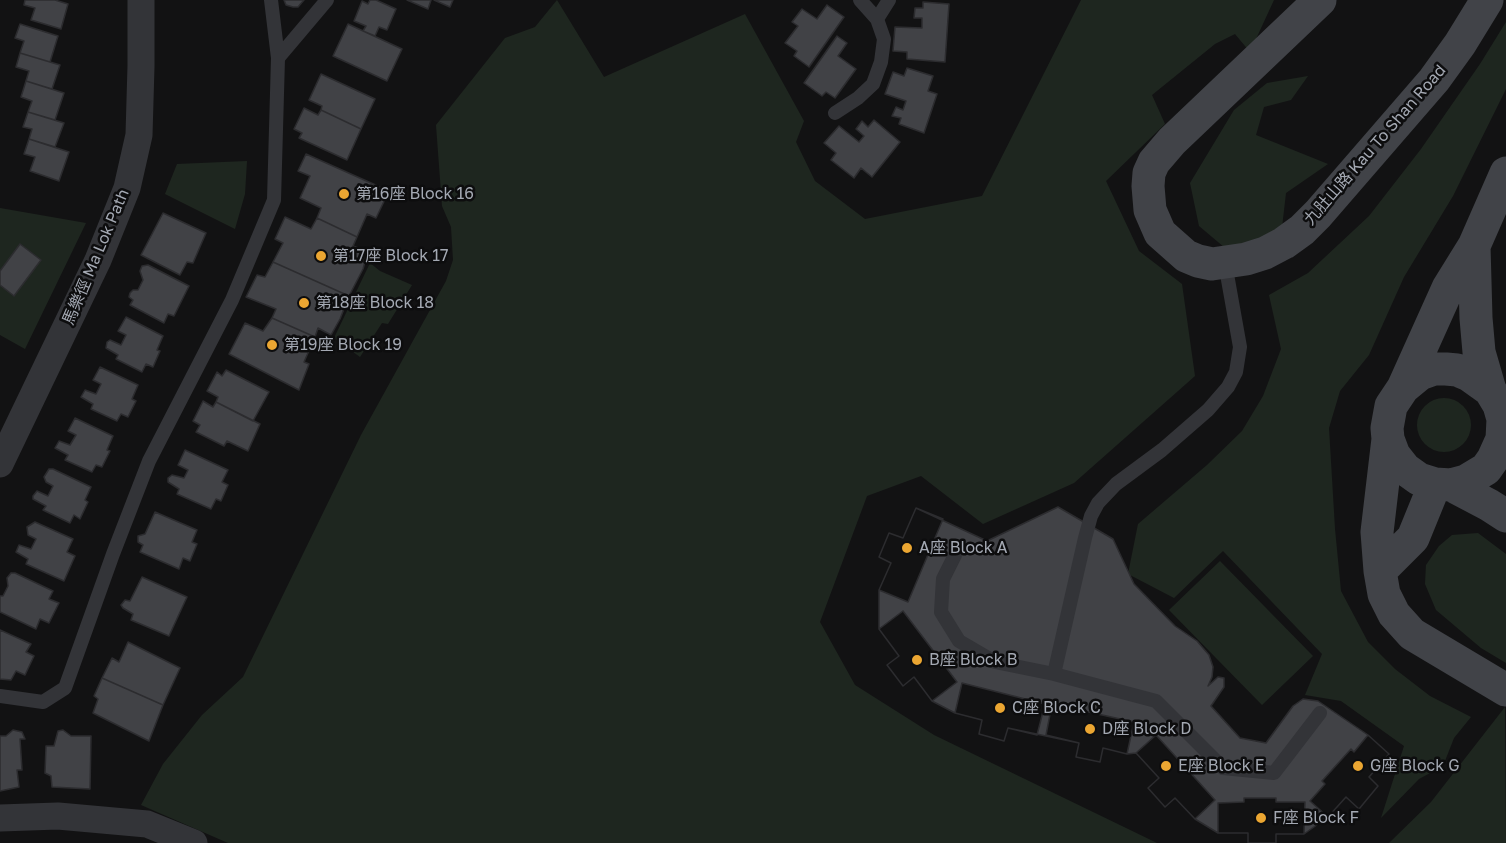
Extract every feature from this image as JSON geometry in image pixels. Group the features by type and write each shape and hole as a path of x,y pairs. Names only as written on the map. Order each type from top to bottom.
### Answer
{"street":[{"name":"馬樂徑 Ma Lok Path","path":"0,464 98,260 127,188 139,135 141,0"},
{"name":"九肚山路 Kau To Shan Road","path":"1320,0 1172,141 1154,162 1149,173 1148,204 1154,224 1160,233 1186,256 1212,264 1246,260 1275,248 1302,230 1434,80 1487,0"},
{"path":"1506,172 1474,246 1448,288 1402,388 1391,406 1377,532 1384,594 1394,614 1412,634 1506,690"},
{"path":"1380,571 1413,538 1443,485 1476,476 1486,469 1499,450 1503,419 1499,405 1490,390 1479,352 1474,246"},
{"path":"1402,388 1420,374 1434,369 1446,369 1470,375 1490,390"},
{"path":"1388,440 1394,455 1405,469 1419,479 1443,485 1489,505 1506,516"},
{"path":"0,818 58,816 147,824 194,843"}],"lane":[{"path":"0,696 43,702 65,688 149,462 232,300 274,200 278,58 271,0"},
{"path":"278,58 327,0"},
{"path":"835,113 858,98 873,84 881,62 884,39 877,19 860,0"},
{"path":"877,19 889,0"},
{"path":"1054,674 1085,538 1091,516 1098,503 1116,484 1162,450 1208,410 1228,387 1236,372 1240,347 1225,263"},
{"path":"956,555 942,579 941,612 959,641 995,662 1054,674 1156,701 1223,768 1274,773 1320,712"}],"shaded area":[{"path":"557,0 604,77 745,14 804,121 796,142 815,181 865,219 982,196 1081,0 1274,0 1250,52 1235,34 1215,44 1152,95 1165,124 1106,181 1139,251 1182,284 1195,376 1074,483 983,524 921,476 867,496 820,622 855,685 934,735 1157,843 228,843 141,805 163,764 202,715 243,677 361,435 446,281 453,260 451,227 442,206 436,125 505,38 535,27"},
{"path":"1506,22 1506,89 1453,196 1404,277 1369,355 1340,391 1329,428 1341,591 1368,642 1395,669 1430,696 1471,717 1454,738 1443,766 1419,779 1381,818 1404,746 1341,701 1305,695 1322,654 1223,551 1174,598 1128,574 1138,524 1207,465 1242,431 1263,396 1281,349 1269,295 1308,273 1369,216 1421,149"},
{"path":"1308,76 1291,100 1264,107 1256,135 1328,164 1286,193 1281,236 1237,258 1199,226 1190,183 1234,110 1267,83"},
{"path":"247,161 245,194 235,229 165,194 177,164"},
{"path":"0,208 86,223 25,349 0,335"},
{"path":"370,263 380,271 412,285 388,324 382,323 360,357 334,338"},
{"path":"1439,398 1449,398 1459,402 1467,410 1471,425 1467,440 1459,448 1449,452 1439,452 1429,448 1421,440 1417,430 1417,420 1421,410 1429,402"},
{"path":"1478,533 1506,554 1506,663 1481,648 1436,610 1425,584 1426,565 1439,546 1452,535"},
{"path":"1220,561 1313,656 1262,705 1169,610"},
{"path":"1505,707 1506,843 1389,843 1431,802"}],"building":[{"path":"25,0 55,0 68,4 61,29 31,20 35,8 24,5"},
{"path":"284,0 304,0 298,7 293,7 286,5"},
{"path":"370,0 376,0 396,9 387,30 379,27 375,36 363,31 366,26 354,21 362,1 368,4"},
{"path":"407,0 431,0 428,9"},
{"path":"434,0 453,0 450,7"},
{"path":"923,2 949,4 945,62 907,59 907,52 893,51 895,27 922,28 922,18 914,18 915,8 923,8"},
{"path":"827,5 844,17 809,67 794,56 797,51 785,43 798,26 792,22 802,9 817,19"},
{"path":"20,24 58,36 50,62 20,53 24,41 15,38"},
{"path":"348,24 402,49 387,81 333,56"},
{"path":"837,36 847,43 838,56 856,69 835,98 826,92 822,96 804,83"},
{"path":"20,53 60,65 52,89 26,81 29,71 16,67"},
{"path":"907,68 933,76 928,91 937,94 924,133 899,124 901,118 892,116 896,107 903,110 906,101 885,94 893,72 904,76"},
{"path":"321,74 375,99 361,129 321,110 322,106 309,100"},
{"path":"26,81 64,93 55,120 28,112 32,101 21,97"},
{"path":"304,108 318,115 321,110 361,129 347,160 299,138 302,133 294,129"},
{"path":"28,112 64,123 55,147 29,139 32,129 23,127"},
{"path":"874,120 900,142 872,177 861,168 854,178 831,160 836,153 824,143 839,126 859,142 864,136 856,129 862,121 868,127"},
{"path":"29,139 69,152 59,181 30,171 35,157 24,154"},
{"name":"第16座 Block 16","path":"306,154 389,191 376,218 367,214 357,237 317,218 321,208 300,198 310,176 298,171"},
{"path":"163,213 206,233 193,263 187,262 180,275 141,255"},
{"name":"第17座 Block 17","path":"285,217 311,229 317,218 357,237 353,246 368,251 363,269 349,296 273,262 283,243 275,239"},
{"path":"20,244 41,260 14,296 0,285 0,271"},
{"name":"第18座 Block 18","path":"273,262 349,296 331,335 318,328 315,337 272,318 276,309 246,297 257,275 265,277"},
{"path":"148,265 189,286 174,316 168,314 164,323 130,305 133,300 129,297 130,293 138,290 143,280 140,271 142,266"},
{"path":"126,317 163,336 153,367 146,364 142,372 116,359 118,355 106,348 110,340 121,345 126,335 118,331"},
{"name":"第19座 Block 19","path":"272,318 315,337 304,362 309,364 299,390 229,354 245,323 263,331"},
{"path":"100,367 138,385 132,399 136,401 128,417 121,414 117,421 91,409 93,404 81,397 85,390 96,394 101,384 93,380"},
{"path":"226,370 269,392 253,421 216,402 218,397 207,391 217,372 222,376"},
{"path":"203,401 213,407 216,402 260,424 248,451 227,441 224,446 196,432 200,425 193,421"},
{"path":"75,418 113,436 107,450 110,451 102,467 96,465 92,472 65,460 68,455 55,448 59,441 70,445 76,435 68,431"},
{"path":"185,450 228,470 222,482 228,485 221,501 216,499 211,509 177,494 179,489 168,482 168,478 172,475 184,478 188,470 178,465"},
{"path":"49,469 91,487 85,500 88,502 80,519 74,515 70,523 43,510 46,506 33,499 37,491 48,496 53,486 46,482 44,477"},
{"path":"1058,507 1113,539 1134,584 1175,626 1197,641 1209,655 1213,667 1208,686 1218,677 1224,678 1224,687 1211,706 1240,738 1266,743 1293,706 1303,699 1318,701 1368,735 1389,754 1369,777 1378,786 1359,809 1346,797 1328,817 1304,834 1276,834 1276,843 1248,843 1248,833 1218,833 1195,819 1175,798 1165,807 1148,788 1159,778 1136,753 1127,754 1103,748 1100,762 1076,757 1079,743 1008,728 1004,741 979,734 982,720 955,713 932,701 914,677 903,686 887,665 899,656 879,629 879,590 891,563 879,557 889,533 903,538 916,508 987,541"},
{"name":"A座 Block A","path":"916,508 943,519 908,602 879,590 891,563 879,557 889,533 903,538"},
{"path":"155,512 197,530 192,542 197,544 190,561 183,558 179,569 140,552 143,545 138,542 138,536 145,534"},
{"path":"35,522 73,539 67,552 75,556 64,581 26,564 28,559 16,552 19,545 31,549 36,539 28,535 27,527"},
{"path":"11,573 53,591 49,599 59,603 49,623 40,619 36,629 0,612 0,596 3,596 8,586 7,578"},
{"path":"142,577 187,597 169,636 131,620 133,614 121,605 125,600 130,601"},
{"name":"B座 Block B","path":"903,611 957,682 932,701 914,677 903,686 887,665 899,656 879,629"},
{"path":"0,630 31,644 26,652 34,656 25,675 16,671 11,680 0,679"},
{"path":"128,642 180,668 163,705 102,678 112,658 119,662"},
{"path":"102,678 163,705 149,741 93,713 98,699 94,696"},
{"name":"C座 Block C","path":"962,683 1045,704 1037,735 1008,728 1004,741 979,734 982,720 955,713"},
{"name":"D座 Block D","path":"1052,704 1134,722 1127,754 1103,748 1100,762 1076,757 1079,743 1046,735"},
{"path":"13,730 22,732 25,739 20,739 22,770 17,770 19,787 0,791 0,736 6,736"},
{"path":"63,730 71,736 91,736 90,789 52,787 51,776 45,773 46,746 54,746 58,731"},
{"name":"E座 Block E","path":"1156,735 1215,800 1195,819 1175,798 1165,807 1148,788 1159,778 1136,753"},
{"name":"G座 Block G","path":"1368,735 1389,754 1369,777 1378,786 1359,809 1346,797 1328,817 1310,801 1325,784 1322,781 1351,749 1354,752"},
{"name":"F座 Block F","path":"1244,798 1276,798 1276,802 1305,802 1304,834 1276,834 1276,843 1248,843 1248,833 1218,833 1218,803 1244,802"}],"place":[{"name":"第16座 Block 16","path":"344,194"},
{"name":"第17座 Block 17","path":"321,256"},
{"name":"第18座 Block 18","path":"304,303"},
{"name":"第19座 Block 19","path":"272,345"},
{"name":"A座 Block A","path":"907,548"},
{"name":"B座 Block B","path":"917,660"},
{"name":"C座 Block C","path":"1000,708"},
{"name":"D座 Block D","path":"1090,729"},
{"name":"E座 Block E","path":"1166,766"},
{"name":"G座 Block G","path":"1358,766"},
{"name":"F座 Block F","path":"1261,818"}]}
